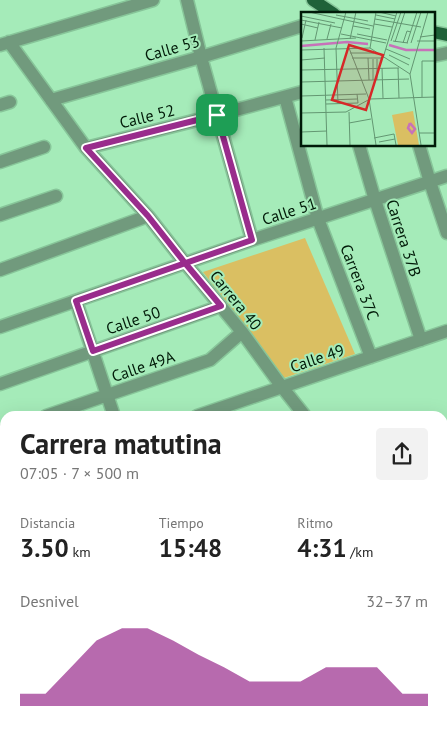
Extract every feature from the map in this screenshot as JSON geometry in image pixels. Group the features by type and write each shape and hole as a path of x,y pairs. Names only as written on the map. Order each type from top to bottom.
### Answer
{"main road":[{"path":"314,0 331,12"},
{"path":"434,32 447,34"}],"street":[{"path":"4,44 153,0"},
{"path":"187,0 252,240"},
{"name":"Calle 53","path":"51,100 301,26"},
{"name":"Carrera 40","path":"4,44 51,100 86,148 148,216 242,332 300,411"},
{"path":"434,56 447,52"},
{"name":"Calle 52","path":"86,148 301,92"},
{"name":"Carrera 37C","path":"285,97 318,219 371,357"},
{"name":"Carrera 37B","path":"359,146 421,340"},
{"path":"419,146 447,232"},
{"path":"0,162 44,147"},
{"name":"Calle 51","path":"0,327 252,240 447,176"},
{"path":"0,215 56,196"},
{"path":"0,270 148,216"},
{"path":"76,301 112,411"},
{"name":"Calle 50","path":"0,384 221,306"},
{"name":"Calle 49","path":"212,411 447,331"},
{"name":"Calle 49A","path":"61,411 210,360 242,332"}],"shaded area":[{"path":"305,238 355,354 284,378 203,272"}],"route":[{"path":"217,115 86,148 148,216 185,263 221,306 93,351 76,301 185,263 252,240 217,115"}]}
